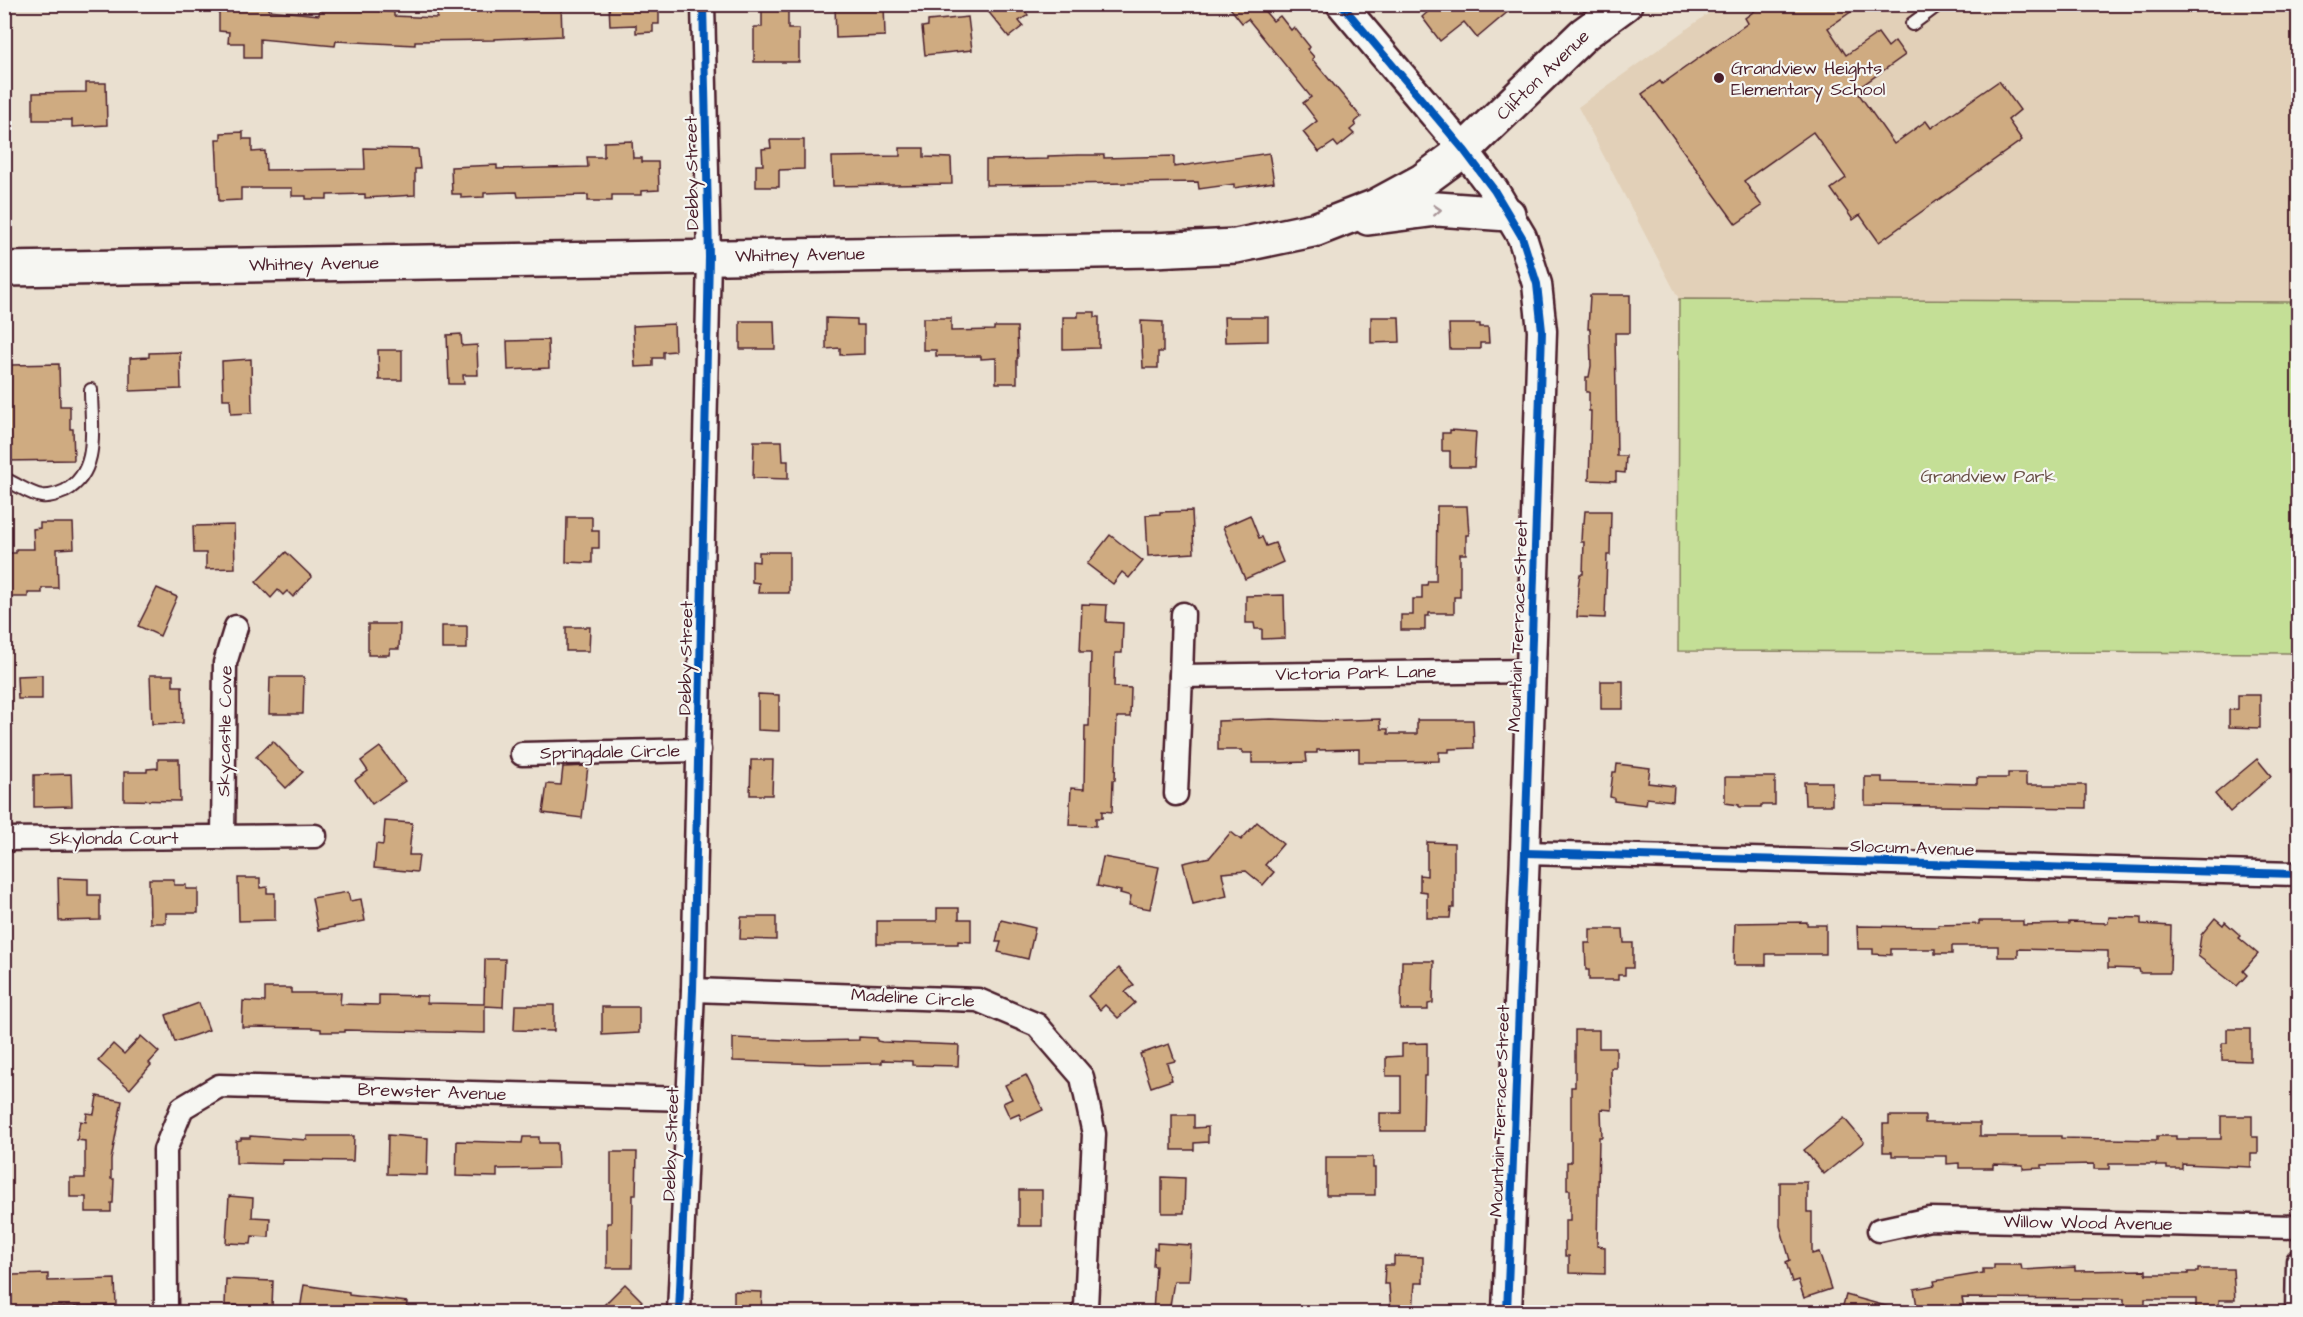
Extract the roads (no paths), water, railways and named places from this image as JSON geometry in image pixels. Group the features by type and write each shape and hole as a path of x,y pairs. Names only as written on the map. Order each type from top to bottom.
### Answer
{"main road":[{"name":"Clifton Avenue","path":"1464,150 1584,34 1625,4"},
{"name":"Whitney Avenue","path":"4,269 1141,250 1236,246 1317,230 1376,206 1422,181 1464,150"},
{"path":"1337,222 1437,209 1508,214"}],"street":[{"name":"Debby Street","path":"679,1312 693,990 709,257 703,4"},
{"name":"Mountain Terrace Street","path":"1341,4 1464,150 1494,190 1522,237 1537,285 1542,331 1507,1312"},
{"path":"1176,794 1184,614"},
{"name":"Skycastle Cove","path":"223,837 225,663 236,627"},
{"name":"Victoria Park Lane","path":"1181,676 1531,671"},
{"name":"Springdale Circle","path":"522,754 699,750"},
{"name":"Skylonda Court","path":"4,839 315,836"},
{"name":"Slocum Avenue","path":"1525,853 2298,873"},
{"name":"Madeline Circle","path":"693,990 978,1000 1037,1025 1082,1077 1094,1134 1086,1307 1083,1312"},
{"name":"Brewster Avenue","path":"166,1312 165,1150 182,1108 219,1086 688,1099"},
{"name":"Willow Wood Avenue","path":"1879,1230 1930,1220 2298,1227"},
{"path":"2297,1312 2298,1261"}],"lane":[{"path":"1912,24 1939,4"},
{"path":"4,479 43,496 57,495 73,486 85,474 91,459 91,390"}],"place":[{"name":"Grandview Heights Elementary School","path":"1719,78"}],"park label":[{"name":"Grandview Park","path":"1988,476"}]}
